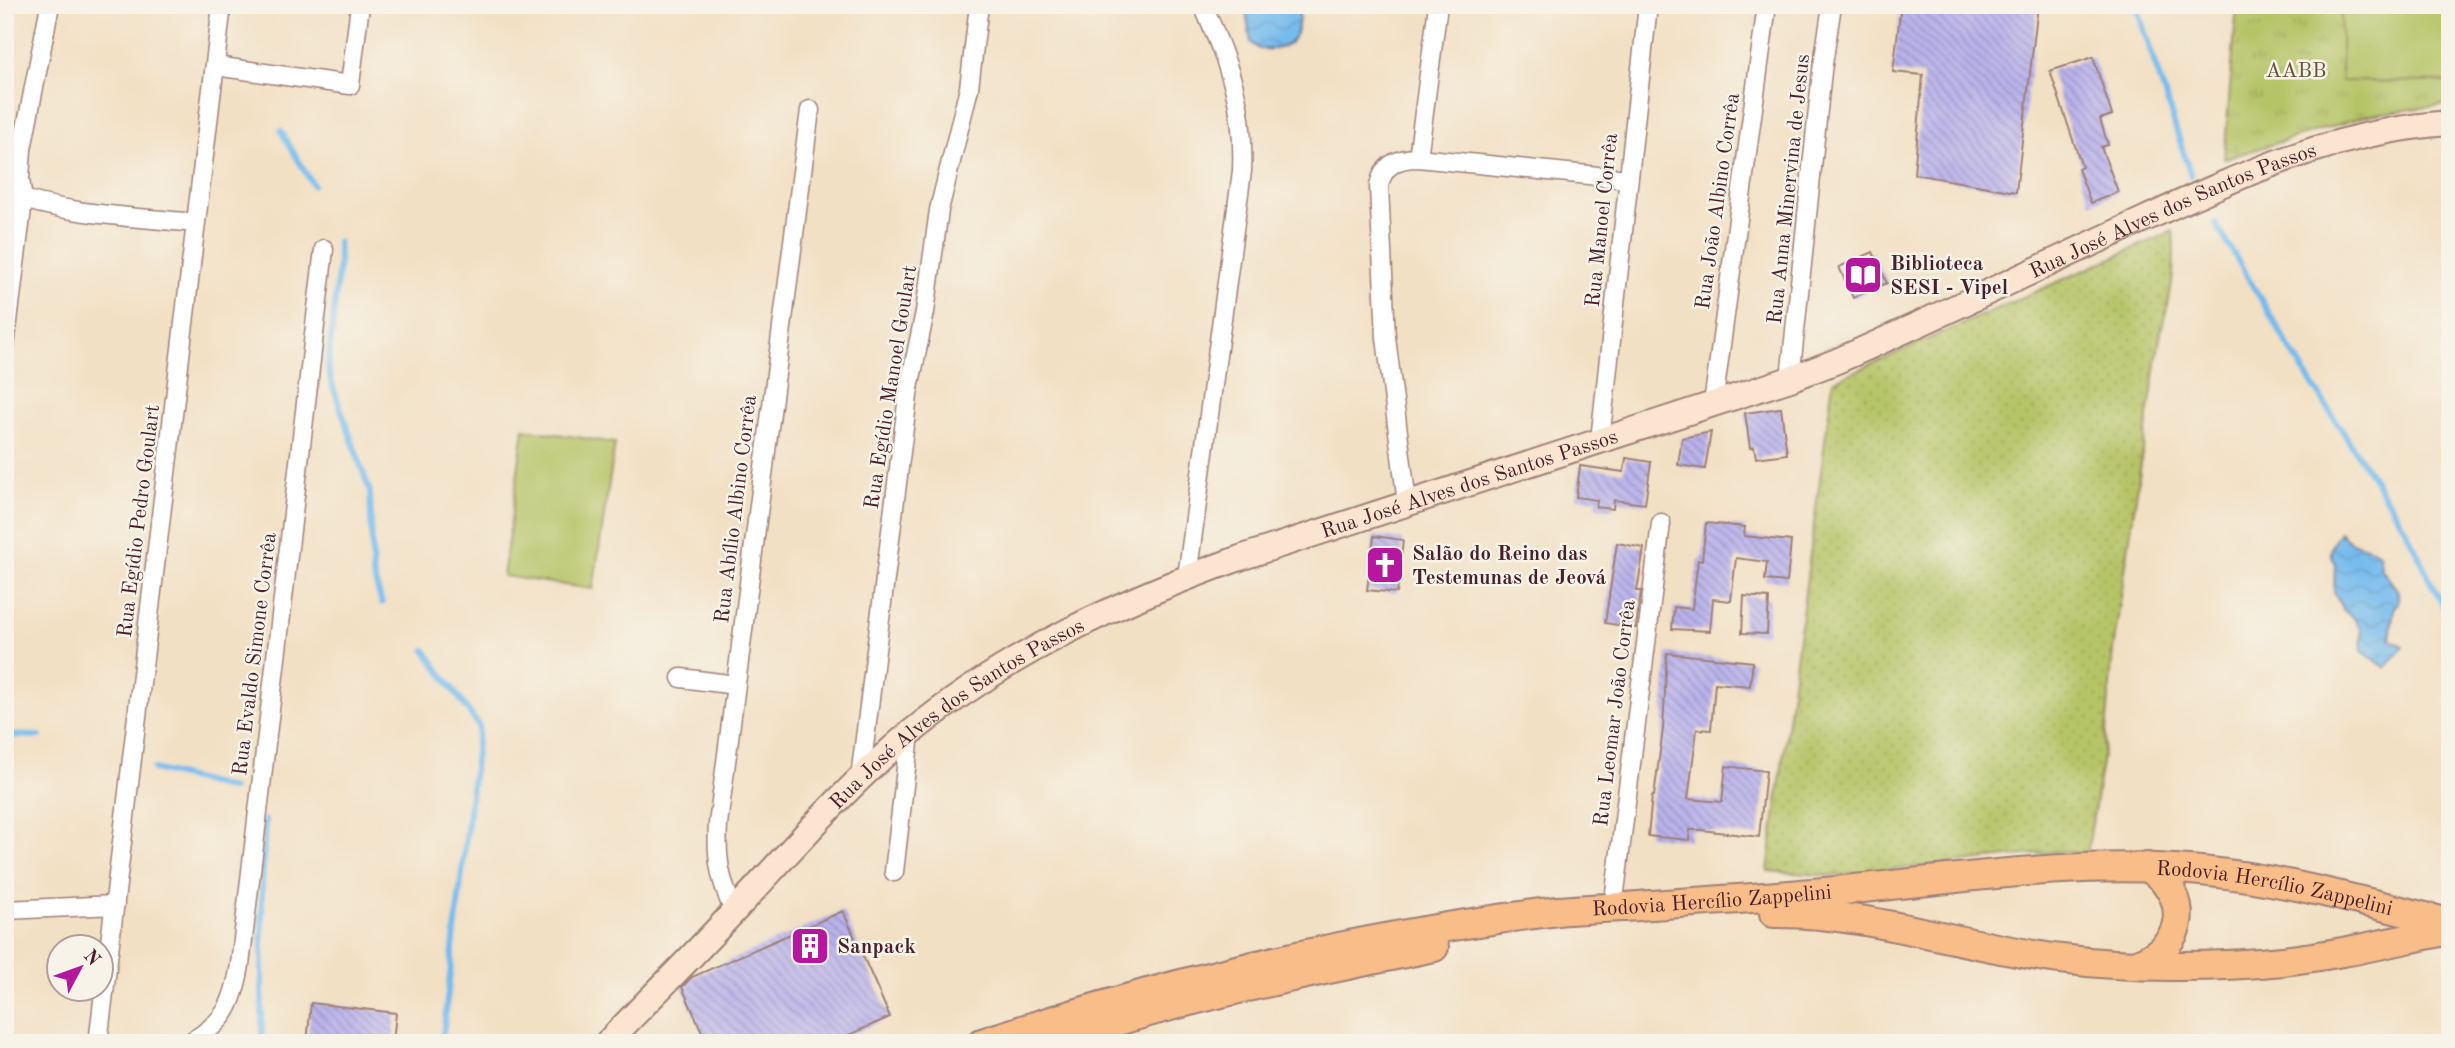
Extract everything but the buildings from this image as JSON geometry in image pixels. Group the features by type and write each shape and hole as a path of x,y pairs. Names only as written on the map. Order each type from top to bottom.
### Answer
{"main road":[{"name":"Rodovia Hercílio Zappelini","path":"982,1043 1088,1008 1170,985 1321,949 1498,919 1563,911 1814,893 2017,870 2147,867 2202,871 2262,879 2450,923"},
{"path":"2137,964 2154,957 2168,945 2176,928 2178,910 2168,884 2147,867"},
{"name":"Rodovia Hercílio Zappelini","path":"1050,1043 1181,1003 1346,965 1489,937 1622,922 1762,913 1811,913 1876,922 1989,947 2062,959 2194,966 2284,961 2450,930"}],"street":[{"path":"5,346 23,200 20,179 22,149 50,5"},
{"name":"Rua Egídio Pedro Goulart","path":"98,1043 222,5"},
{"path":"215,66 350,85 360,5"},
{"name":"Rua Egídio Manoel Goulart","path":"860,778 909,388 925,312 939,209 969,88 979,5"},
{"path":"1186,577 1242,171 1244,136 1229,66 1203,5"},
{"path":"1418,158 1438,5"},
{"name":"Rua Manoel Corrêa","path":"1600,440 1648,5"},
{"name":"Rua João Albino Corrêa","path":"1713,404 1766,5"},
{"name":"Rua Anna Minervina de Jesus","path":"1790,379 1822,71 1832,5"},
{"name":"Rua Abílio Albino Corrêa","path":"734,912 722,884 717,847 810,110"},
{"name":"Rua José Alves dos Santos Passos","path":"607,1043 860,778 910,734 993,674 1046,642 1132,599 1186,577 1407,503 1790,379 1880,342 2254,169 2333,144 2384,132 2450,123"},
{"path":"1407,503 1385,338 1379,186 1385,169 1395,162 1418,158 1629,179"},
{"path":"5,193 23,200 104,214 196,223"},
{"name":"Rua Evaldo Simone Corrêa","path":"188,1043 216,1025 229,1009 236,989 324,249"},
{"name":"Rua Leomar João Corrêa","path":"1613,908 1661,523"},
{"path":"681,678 736,685"},
{"path":"894,872 910,734"},
{"path":"5,909 115,905"}],"green space":[{"name":"AABB","path":"2237,5 2450,5 2450,104 2369,115 2224,159"},
{"path":"2341,5 2450,5 2450,82 2341,81"},
{"path":"2173,231 2172,281 2161,330 2113,650 2105,744 2087,854 2063,851 1835,876 1768,871 1833,381"},
{"path":"524,429 615,443 593,589 503,576"}],"water":[{"path":"1245,5 1300,5 1296,34 1287,45 1280,48 1259,49 1251,43"},
{"path":"2340,532 2350,541 2379,553 2381,568 2398,591 2390,640 2404,646 2386,668 2362,651 2361,629 2355,619 2343,610 2334,592 2335,563 2331,551"}],"waterway":[{"path":"2136,5 2191,176"},
{"path":"5,31 12,31"},
{"path":"281,131 313,185"},
{"path":"2216,224 2300,365 2405,528 2450,620"},
{"path":"338,242 339,262 328,367 370,492 373,574 382,603"},
{"path":"425,650 479,726 442,1043"},
{"path":"5,735 40,736"},
{"path":"154,769 232,789"},
{"path":"262,1043 262,882 265,820"}],"place":[{"name":"Biblioteca SESI - Vipel","path":"1863,275"},
{"name":"Salão do Reino das Testemunas de Jeová","path":"1385,565"},
{"name":"Sanpack","path":"810,946"}]}
